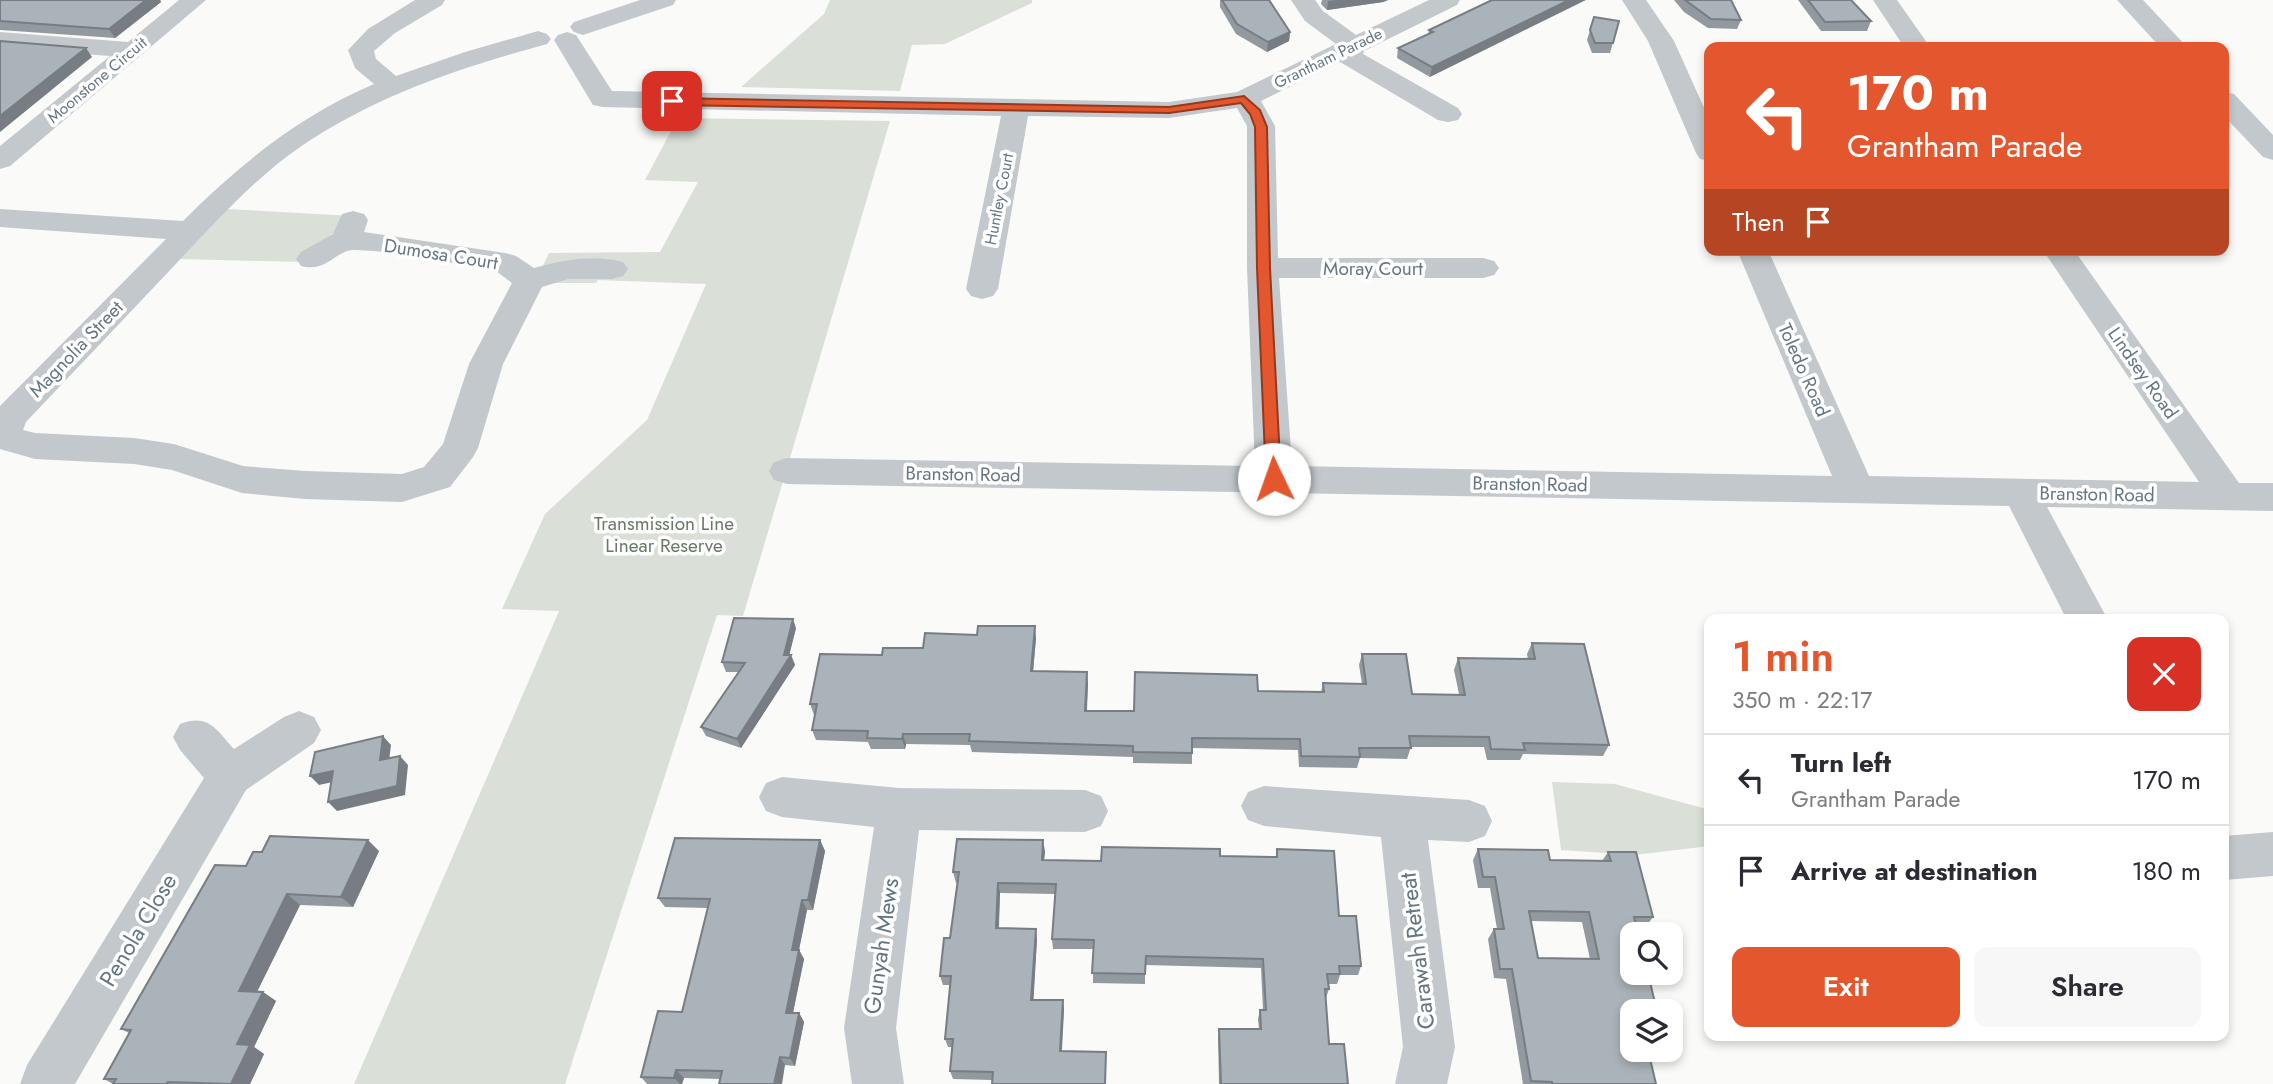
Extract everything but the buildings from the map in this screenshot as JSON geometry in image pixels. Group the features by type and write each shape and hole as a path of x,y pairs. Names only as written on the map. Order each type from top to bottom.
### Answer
{"street":[{"name":"Moonstone Circuit","path":"0,160 194,0"},
{"path":"392,86 364,62 361,50 372,37 392,22 433,0"},
{"name":"Magnolia Street","path":"528,280 486,364 460,448 437,477 402,488 304,485 242,479 174,457 134,451 35,446 1,437 11,416 190,232 238,185 292,140 392,86 436,69 563,35 664,0"},
{"path":"1303,0 1314,16 1353,45 1349,57 1448,114"},
{"name":"Grantham Parade","path":"563,35 603,99 1169,110 1244,99 1448,0"},
{"path":"1634,0 1661,41 1704,139"},
{"path":"1885,0 1914,42"},
{"path":"2129,0 2169,42"},
{"path":"0,40 134,50"},
{"path":"1244,99 1256,113 1261,127 1263,268 1274,479"},
{"path":"2229,105 2273,151"},
{"name":"Huntley Court","path":"982,289 1016,108"},
{"path":"0,218 190,232"},
{"name":"Dumosa Court","path":"312,259 350,230 505,264 528,280"},
{"name":"Toledo Road","path":"1755,256 1856,489"},
{"name":"Lindsey Road","path":"2062,256 2228,496"},
{"name":"Moray Court","path":"1263,268 1483,268"},
{"path":"528,280 566,269 612,269"},
{"name":"Branston Road","path":"787,471 2273,497"},
{"path":"2020,492 2085,614"},
{"name":"Penola Close","path":"46,1084 230,776 299,730"},
{"path":"195,737 230,776"},
{"path":"782,797 899,809 1085,811"},
{"path":"1264,806 1469,821"},
{"name":"Gunyah Mews","path":"878,1084 870,1028 899,809"},
{"name":"Carawah Retreat","path":"1402,818 1429,1047 1421,1084"},
{"path":"2229,858 2273,854"}],"green space":[{"path":"830,0 1032,0 1032,3 945,44 912,45 900,91 741,87 824,14"},
{"name":"Transmission Line Linear Reserve","path":"678,118 890,121 743,616 717,615 565,1084 354,1084 559,611 502,609 545,514 647,420 706,284 598,280 596,283 535,283 549,253 660,252 698,182 645,180"},
{"path":"227,209 352,216 301,262 180,259"},
{"path":"1552,782 1615,784 1704,808 1704,847 1634,855 1561,850"}],"route":[{"path":"672,101 1169,110 1244,99 1256,113 1261,127 1263,268 1274,479"}]}
